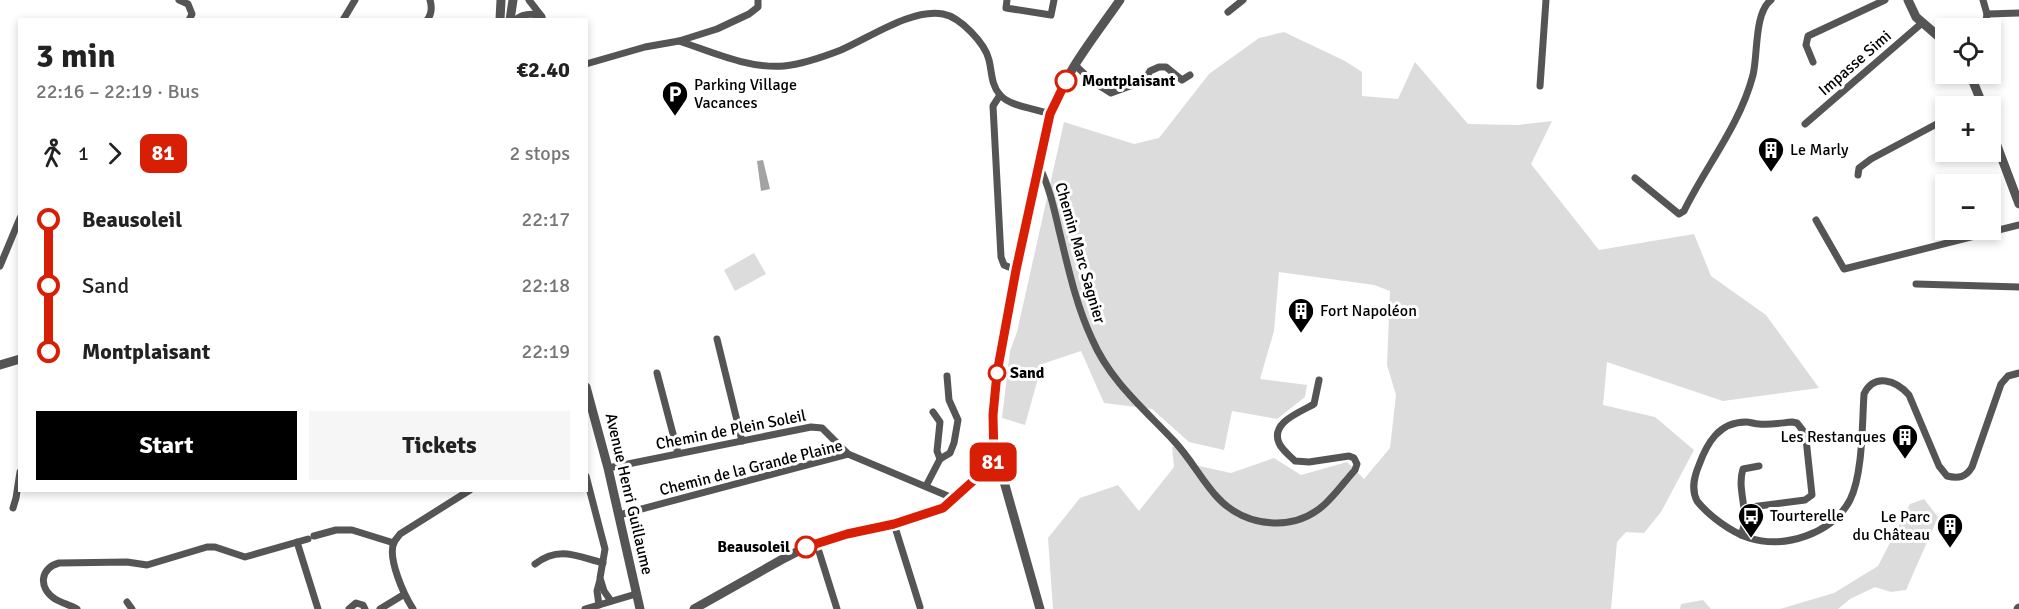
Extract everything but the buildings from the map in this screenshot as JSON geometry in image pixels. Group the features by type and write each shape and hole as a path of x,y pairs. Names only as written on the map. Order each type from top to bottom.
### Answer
{"street":[{"path":"179,0 188,4 192,14 190,18"},
{"path":"343,0 353,2 344,18"},
{"path":"428,18 432,6 430,0"},
{"path":"500,18 501,0"},
{"path":"510,18 513,0"},
{"path":"529,0 542,18"},
{"path":"588,62 645,47 679,42 717,29 749,14 758,7 758,0"},
{"path":"1007,0 1006,8 1051,15 1054,0"},
{"path":"1040,609 1001,471 994,459 993,415 997,373 1016,270 1050,114 1084,50 1120,0"},
{"path":"1228,12 1242,0"},
{"path":"1540,86 1546,0"},
{"path":"1635,178 1679,214 1684,211 1737,117 1748,91 1755,66 1759,26 1767,3 1771,0"},
{"path":"1813,62 1806,45 1808,36 1885,0"},
{"path":"1908,0 1911,10 1935,34"},
{"path":"1983,0 1986,18"},
{"path":"518,18 524,14 533,13 542,18"},
{"path":"679,42 765,67 785,66 825,56 917,15 941,13 962,24 984,50 1000,95 1008,100 1050,114"},
{"path":"1986,14 2019,13"},
{"name":"Impasse Simi","path":"1805,124 1922,23"},
{"path":"1075,65 1092,81 1111,93 1144,81 1150,71 1159,67 1166,67 1182,80 1190,75"},
{"path":"1000,95 993,106 1001,257 1004,265 1016,270"},
{"path":"1858,175 1859,168 1871,159 1935,125"},
{"path":"2001,156 2019,204"},
{"name":"Chemin Marc Sagnier","path":"1039,166 1047,183 1085,324 1105,364 1119,386 1187,455 1219,499 1248,519 1277,523 1299,518 1324,505 1355,470 1357,464 1354,458 1349,456 1309,462 1295,461 1280,445 1277,436 1283,422 1314,404 1319,380"},
{"path":"1816,220 1844,270 2019,225"},
{"path":"0,266 18,223"},
{"path":"1916,284 2019,287"},
{"path":"717,339 742,441"},
{"path":"0,365 18,360"},
{"path":"657,372 678,453"},
{"path":"1746,511 1751,507 1805,500 1812,495 1806,440 1802,427 1792,422 1759,424 1747,422 1730,424 1722,428 1704,451 1694,477 1694,496 1700,506 1741,535 1771,542 1798,538 1815,532 1829,523 1844,510 1854,490 1864,394 1867,388 1873,384 1891,381 1903,388 1909,395 1939,466 1947,476 1958,478 1968,473 1972,467 2001,384 2008,376 2019,373"},
{"path":"926,486 940,459 950,453 954,443 958,420 949,400 946,376"},
{"name":"Avenue Henri Guillaume","path":"588,394 608,468 640,609"},
{"path":"933,412 940,422 937,451 940,459"},
{"name":"Chemin de Plein Soleil","path":"608,468 811,427 822,428 848,454"},
{"name":"Chemin de la Grande Plaine","path":"619,515 848,454 955,499"},
{"path":"694,609 816,542 894,524 943,508 987,469 994,459"},
{"path":"1741,535 1746,511 1743,503 1741,474 1743,469 1759,466"},
{"path":"588,484 605,549 597,591 599,605"},
{"path":"13,507 18,485"},
{"path":"413,609 403,595 392,556 394,543 400,534 467,492"},
{"path":"894,524 920,607"},
{"path":"76,609 54,598 47,591 44,576 46,569 52,565 127,562 147,565 207,547 215,547 244,557 336,530 352,530 394,543"},
{"path":"297,542 318,609"},
{"path":"816,542 837,609"},
{"path":"535,564 545,556 560,552 603,563"},
{"path":"600,578 604,591 611,601"},
{"path":"585,609 636,594"},
{"path":"380,609 403,595"},
{"path":"127,602 132,609"},
{"path":"349,609 356,603 363,605 365,609"}],"shaded area":[{"path":"1284,32 1345,61 1362,72 1362,96 1398,99 1415,62 1468,124 1517,125 1552,121 1531,164 1599,250 1694,234 1711,276 1766,315 1819,388 1723,401 1607,362 1603,405 1655,417 1694,450 1661,512 1644,533 1626,532 1617,542 1611,609 1053,609 1048,538 1080,498 1118,485 1139,511 1174,467 1172,447 1175,447 1190,464 1231,473 1274,458 1301,475 1347,462 1364,479 1390,448 1396,395 1387,365 1390,291 1374,285 1279,272 1274,331 1260,379 1307,385 1305,397 1277,419 1232,411 1224,450 1189,442 1152,409 1104,403 1081,351 1042,364 1025,425 1002,418 1010,351 1017,332 1064,122 1134,144 1159,138 1209,74 1259,38"},
{"path":"763,160 770,189 761,191 757,161"},
{"path":"754,253 766,274 735,291 724,270"},
{"path":"1924,499 1938,517 1906,590 1891,592 1875,587 1850,599 1838,609 1780,609 1834,593 1878,566 1910,504"},
{"path":"1703,600 1711,609 1680,609 1681,604"}],"bus line":[{"name":"81","path":"806,547 816,542 894,524 943,508 992,464 997,373 1016,270 1050,114 1066,81"}],"place":[{"name":"Montplaisant","path":"1066,81"},
{"name":"Parking Village Vacances","path":"675,117"},
{"name":"Le Marly","path":"1771,173"},
{"name":"Fort Napoléon","path":"1301,334"},
{"name":"Sand","path":"997,373"},
{"name":"Les Restanques","path":"1905,460"},
{"name":"Tourterelle","path":"1751,539"},
{"name":"Beausoleil","path":"806,547"},
{"name":"Le Parc du Château","path":"1950,549"}]}
